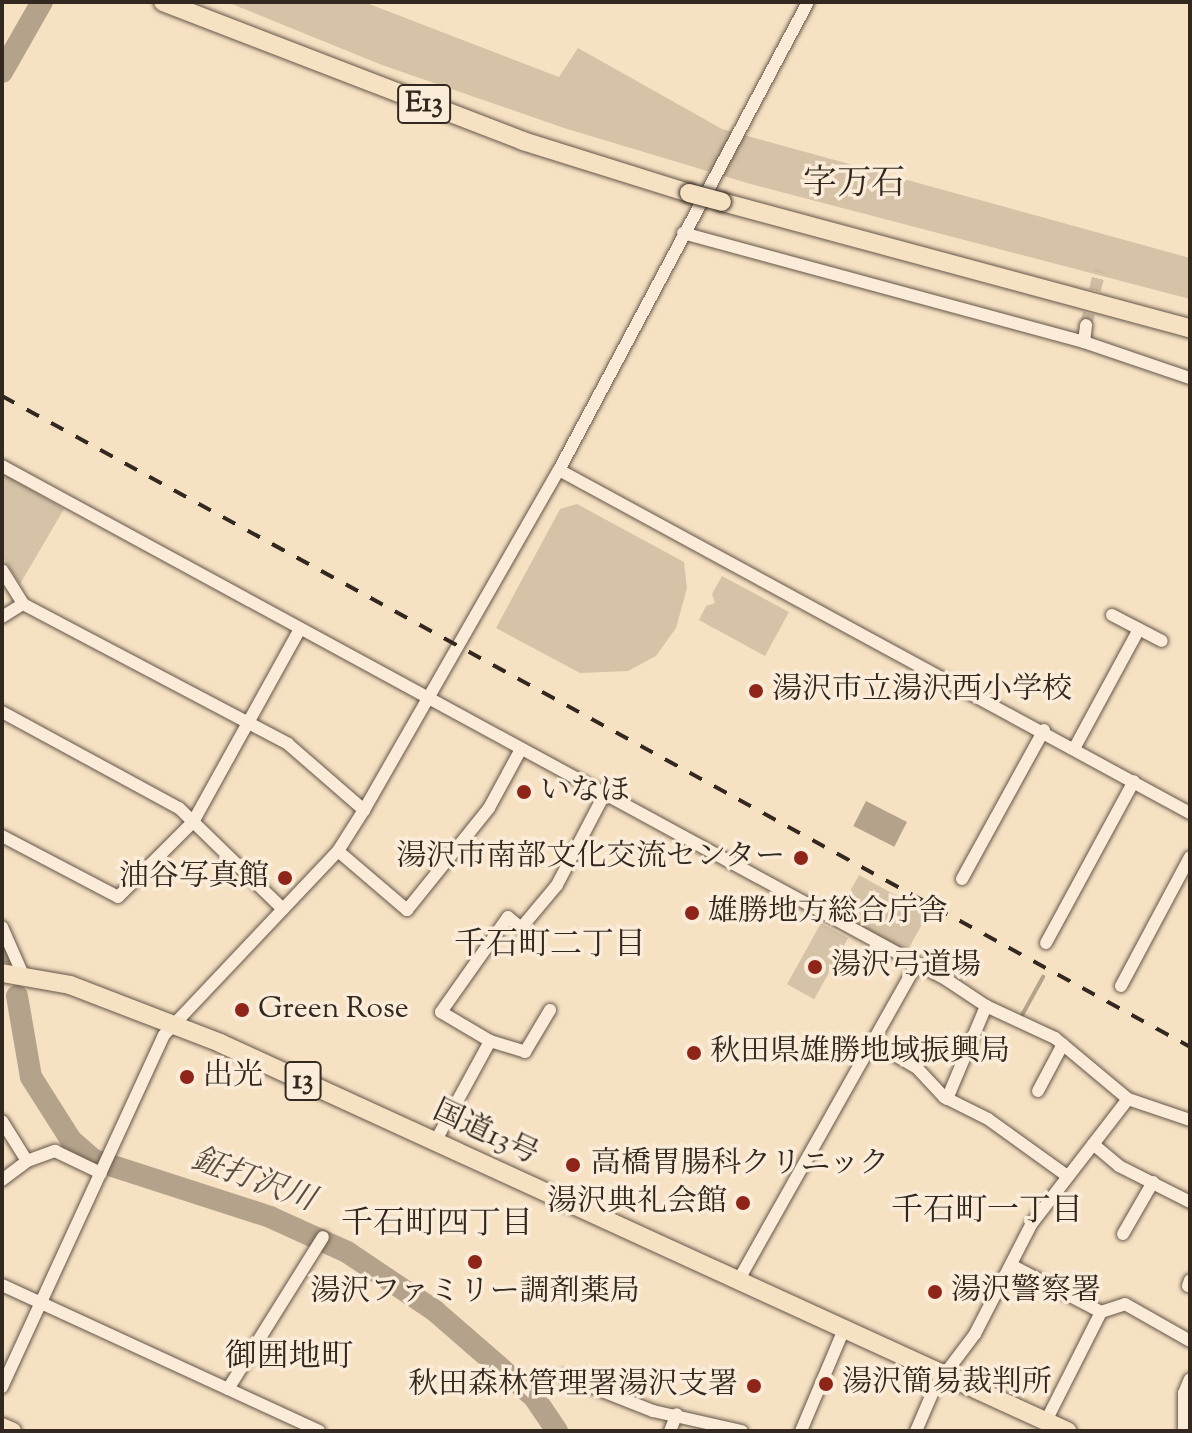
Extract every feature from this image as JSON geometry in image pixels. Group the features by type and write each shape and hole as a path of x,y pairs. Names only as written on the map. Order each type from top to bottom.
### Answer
{"highway":[{"name":"E13","path":"163,2 523,141 689,193 1190,328"},
{"name":"国道13号","path":"2,973 70,985 171,1023 1067,1431"}],"main road":[{"path":"2,1426 13,1431"}],"street":[{"path":"2,1387 171,1023 338,851 364,810 559,470 808,2"},
{"path":"683,233 1084,342 1188,378"},
{"path":"1084,342 1086,325"},
{"path":"2,466 917,963 986,1006 1063,1044 1128,1099 1190,1120"},
{"path":"559,470 1007,717 1044,730 1190,813"},
{"path":"2,570 23,604 288,744 364,810"},
{"path":"2,617 23,604"},
{"path":"1112,615 1162,641"},
{"path":"2,836 118,897 193,822 300,629"},
{"path":"1075,747 1139,629"},
{"path":"2,712 179,808 283,909"},
{"path":"962,879 1044,730"},
{"path":"338,851 407,910 489,808 521,749"},
{"path":"1046,943 1134,781"},
{"path":"550,1010 525,1052 490,1041 441,1012 508,917 521,928 557,885 605,793"},
{"path":"1121,986 1190,857"},
{"path":"2,927 24,977"},
{"path":"738,1281 917,963"},
{"path":"947,1099 986,1006"},
{"path":"435,1142 490,1041"},
{"path":"874,1043 917,1068 947,1099 988,1119 1067,1176"},
{"path":"1038,1091 1063,1044"},
{"path":"916,1431 945,1375 1013,1266 1032,1223 1128,1099"},
{"path":"2,1121 27,1161"},
{"path":"1093,1144 1119,1166 1190,1202"},
{"path":"2,1180 27,1161 55,1151 104,1168"},
{"path":"1123,1234 1153,1182"},
{"path":"228,1389 321,1240"},
{"path":"1013,1266 1101,1312"},
{"path":"2,1285 319,1431"},
{"path":"1046,1421 1101,1312 1125,1304 1190,1341"},
{"path":"801,1431 844,1329"},
{"path":"564,1376 653,1411 742,1431"},
{"path":"1184,1431 1184,1393 1190,1379"},
{"path":"670,1431 677,1414"}],"shaded area":[{"path":"227,2 364,2 559,77 578,48 722,129 1190,258 1190,299 747,183 564,128 382,65"},
{"path":"2,473 64,509 20,584 2,556"},
{"path":"577,504 684,562 687,588 676,628 656,656 628,671 580,673 496,628 560,509"},
{"path":"722,576 789,612 765,656 699,620 706,606 715,603 712,594"},
{"path":"866,801 907,822 894,847 853,826"},
{"path":"859,875 928,913 905,954 836,916"},
{"name":"湯沢弓道場","path":"821,923 848,938 814,999 787,984"}],"waterway":[{"path":"2,72 42,2"},
{"name":"鉦打沢川","path":"2,944 7,952"},
{"path":"1021,1017 1043,977"},
{"name":"鉦打沢川","path":"17,996 31,1077 71,1140 94,1160 270,1217 347,1252 435,1311 534,1397 557,1431"}],"tunnel":[{"path":"1086,325 1100,270"}],"railway":[{"path":"2,396 1190,1047"}],"place":[{"name":"湯沢市立湯沢西小学校","path":"756,691"},
{"name":"いなほ","path":"524,792"},
{"name":"湯沢市南部文化交流センター","path":"801,858"},
{"name":"油谷写真館","path":"285,878"},
{"name":"雄勝地方総合庁舎","path":"692,913"},
{"name":"湯沢弓道場","path":"815,967"},
{"name":"Green Rose","path":"242,1010"},
{"name":"秋田県雄勝地域振興局","path":"694,1053"},
{"name":"出光","path":"187,1077"},
{"name":"高橋胃腸科クリニック","path":"573,1165"},
{"name":"湯沢典礼会館","path":"743,1203"},
{"name":"湯沢ファミリー調剤薬局","path":"475,1262"},
{"name":"湯沢警察署","path":"935,1292"},
{"name":"湯沢簡易裁判所","path":"826,1384"},
{"name":"秋田森林管理署湯沢支署","path":"754,1386"}],"district":[{"name":"字万石","path":"854,185"},
{"name":"千石町二丁目","path":"550,946"},
{"name":"千石町一丁目","path":"987,1212"},
{"name":"千石町四丁目","path":"437,1225"},
{"name":"御囲地町","path":"289,1358"}]}
